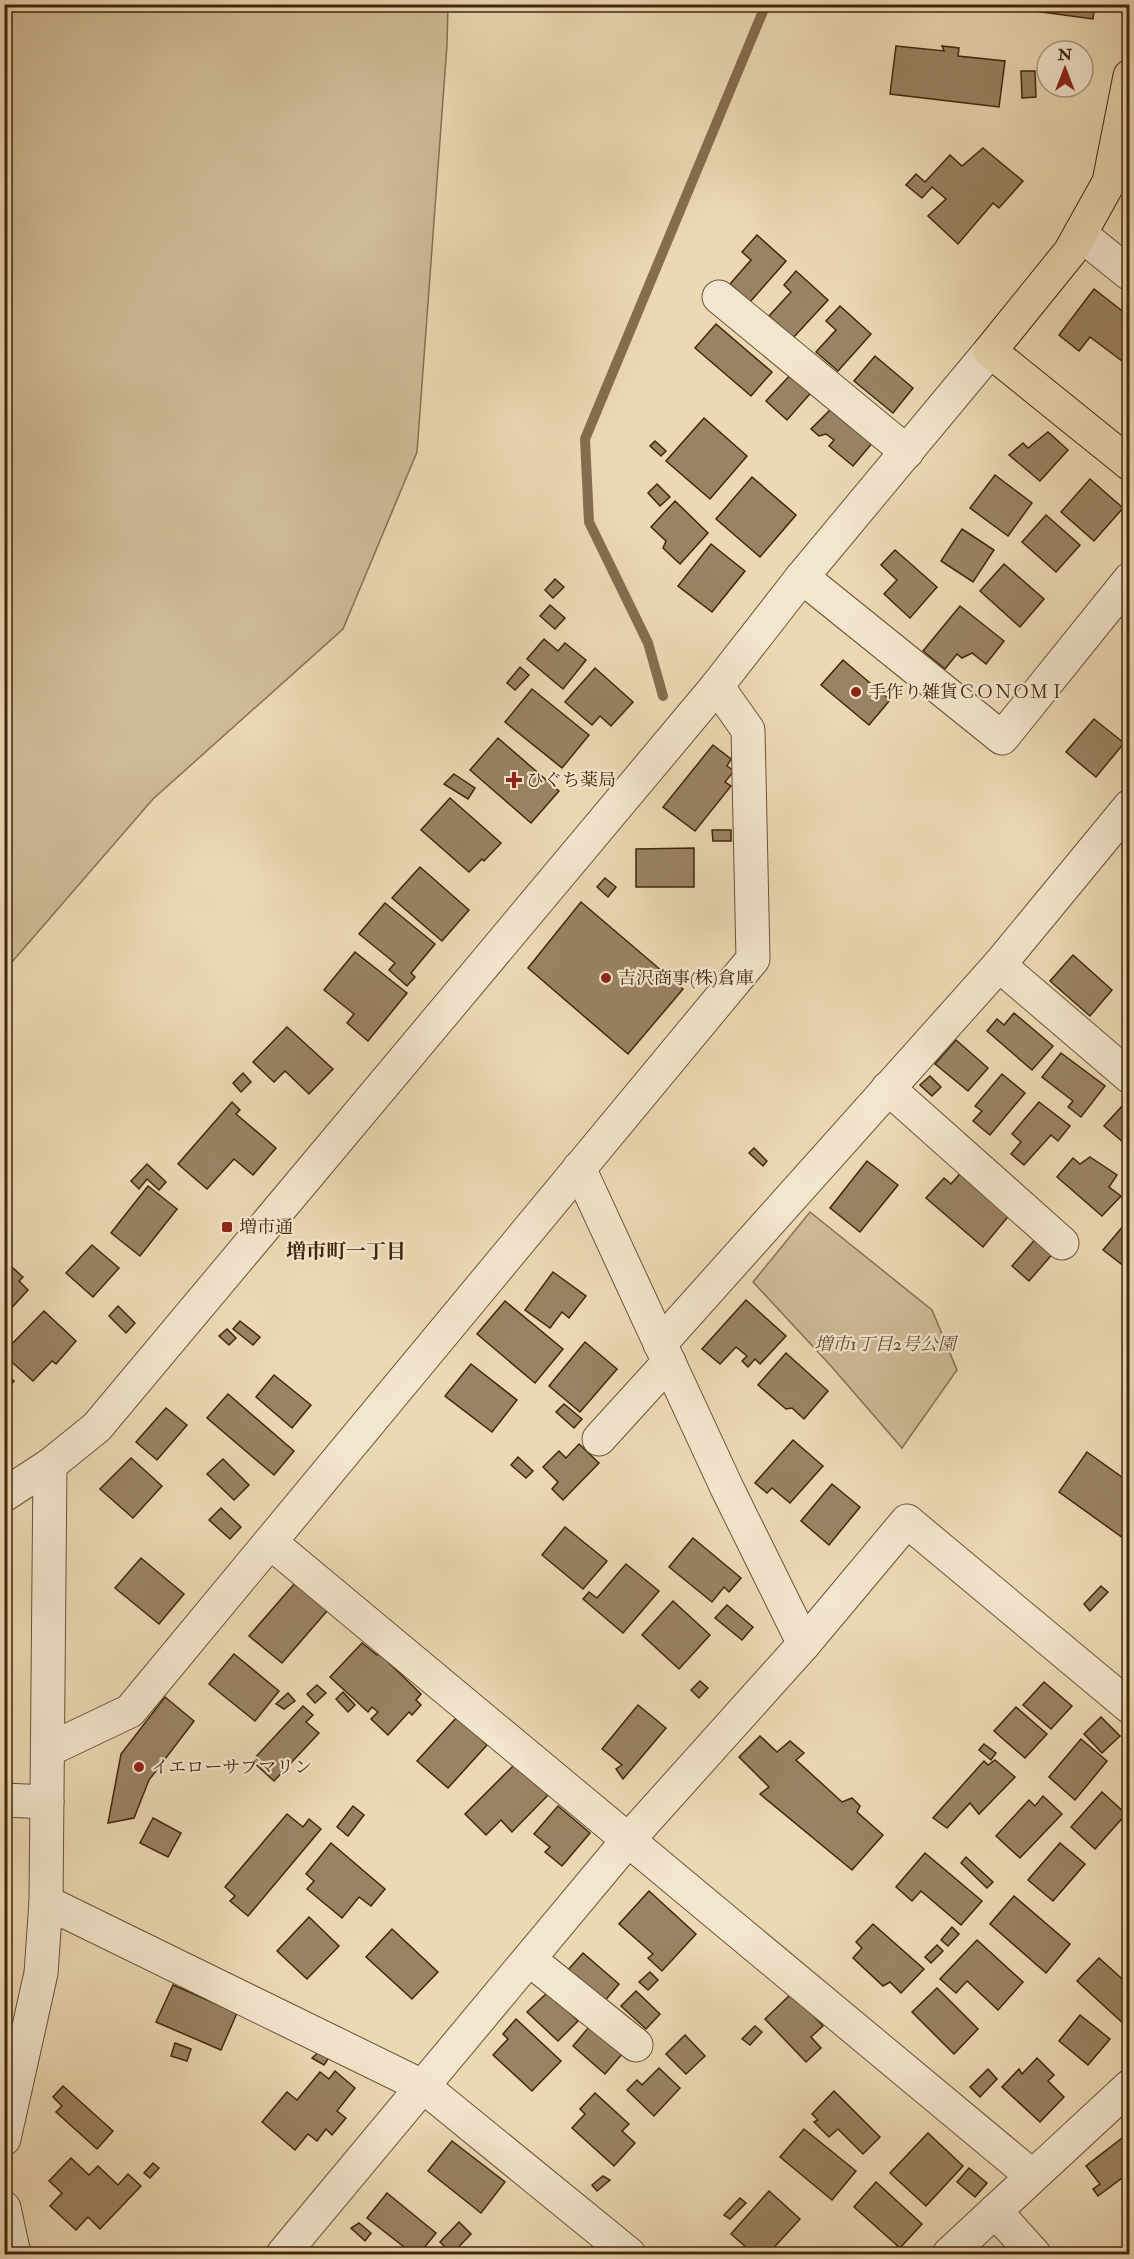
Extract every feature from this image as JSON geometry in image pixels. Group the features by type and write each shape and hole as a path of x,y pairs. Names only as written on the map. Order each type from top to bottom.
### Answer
{"main road":[{"path":"1130,76 1109,182 1070,252 990,351 1130,465"}],"street":[{"path":"1080,234 1130,274"},
{"path":"719,297 908,452"},
{"path":"4,1495 50,1465 97,1427 717,686 802,577 990,351"},
{"path":"802,577 1002,738 1130,579"},
{"path":"48,1750 130,1711 753,959 748,730 717,686"},
{"path":"599,1439 665,1353 888,1088 999,964 1130,806"},
{"path":"999,964 1130,1077"},
{"path":"888,1088 1062,1243"},
{"path":"579,1168 727,1488 804,1644"},
{"path":"4,2139 41,1973 46,1902 50,1465"},
{"path":"283,2254 627,1840 804,1644 908,1521 1130,1707"},
{"path":"270,1542 1032,2176"},
{"path":"4,1800 47,1802"},
{"path":"46,1902 424,2087 629,2254"},
{"path":"529,1959 636,2045"},
{"path":"949,2254 1130,2086"},
{"path":"4,2208 14,2254"},
{"path":"995,2211 1034,2254"}],"green space":[{"path":"5,4 448,5 417,452 343,629 153,799 5,970"},
{"name":"増市1丁目2号公園","path":"810,1212 932,1310 957,1370 902,1448 831,1366 753,1282"}],"building":[{"path":"1027,4 1095,4 1093,19 1027,10"},
{"path":"896,46 944,51 942,46 959,48 958,56 1005,61 999,107 890,94"},
{"path":"1021,71 1035,71 1035,97 1022,98"},
{"path":"983,148 1023,181 999,208 993,203 958,244 928,216 946,199 932,187 922,198 906,185 916,174 925,182 950,155 962,166"},
{"path":"757,235 786,261 750,302 730,284 751,260 742,252"},
{"path":"796,271 828,300 793,338 769,316 791,292 784,285"},
{"path":"1094,289 1130,317 1130,367 1090,337 1079,351 1059,335"},
{"path":"840,306 871,334 838,371 816,352 836,330 826,321"},
{"path":"716,324 772,372 751,396 695,348"},
{"path":"875,356 913,388 893,413 854,381"},
{"path":"795,370 815,388 787,420 766,401"},
{"path":"837,403 878,436 853,466 829,446 834,440 826,434 819,436 811,429"},
{"path":"704,418 747,456 710,499 666,461"},
{"path":"1048,432 1068,450 1040,481 1009,455 1023,443 1028,448"},
{"path":"655,441 666,451 661,456 650,446"},
{"path":"995,475 1032,503 1008,536 970,508"},
{"path":"752,477 796,515 760,557 716,519"},
{"path":"1090,479 1123,508 1094,541 1061,512"},
{"path":"657,484 670,497 660,506 648,493"},
{"path":"675,501 708,533 680,564 663,548 666,541 651,527"},
{"path":"1046,515 1080,545 1056,572 1022,542"},
{"path":"962,529 994,550 973,582 941,561"},
{"path":"711,544 745,571 712,612 678,586"},
{"path":"895,550 937,587 910,618 884,594 897,580 881,565"},
{"path":"1004,564 1044,599 1020,627 980,591"},
{"path":"555,579 564,587 553,598 545,590"},
{"path":"550,605 565,618 555,629 540,616"},
{"path":"960,606 1004,641 986,664 972,653 962,658 957,654 945,669 923,651"},
{"path":"544,639 558,651 565,643 586,660 563,689 527,659"},
{"name":"手作り雑貨ＣＯＮＯＭＩ","path":"843,660 890,700 869,725 821,685"},
{"path":"520,667 529,675 515,690 507,683"},
{"path":"595,668 633,702 611,726 600,716 592,725 565,702"},
{"path":"532,689 589,735 562,768 505,722"},
{"path":"1094,719 1124,743 1096,777 1066,752"},
{"name":"ひぐち薬局","path":"498,738 559,791 531,823 470,770"},
{"path":"713,745 731,759 727,766 734,771 725,782 731,786 695,831 663,807"},
{"path":"454,774 475,788 468,799 444,784"},
{"path":"450,798 501,843 484,861 482,859 469,872 421,830"},
{"path":"712,830 731,830 731,841 713,841"},
{"path":"694,848 694,887 636,887 636,849"},
{"path":"420,867 469,910 442,941 392,898"},
{"path":"605,878 616,887 608,897 597,887"},
{"name":"吉沢商事(株)倉庫","path":"581,902 683,989 628,1054 528,968"},
{"path":"385,903 435,944 411,973 415,977 407,986 389,970 395,963 359,934"},
{"path":"355,952 407,993 368,1041 347,1023 354,1014 324,990"},
{"path":"1073,955 1112,990 1090,1016 1050,981"},
{"path":"1014,1013 1053,1046 1032,1070 987,1031 997,1019 1004,1025"},
{"path":"287,1027 333,1069 309,1094 285,1071 274,1082 253,1062"},
{"path":"956,1040 988,1068 968,1091 935,1064"},
{"path":"1061,1053 1105,1086 1081,1117 1068,1107 1073,1101 1042,1077"},
{"path":"243,1073 251,1082 241,1092 233,1083"},
{"path":"1002,1074 1025,1093 990,1135 973,1121 982,1111 975,1106"},
{"path":"930,1076 941,1087 932,1096 920,1085"},
{"path":"232,1102 240,1110 236,1114 276,1148 253,1175 234,1159 207,1189 178,1164"},
{"path":"1039,1102 1070,1126 1058,1141 1051,1135 1024,1165 1011,1154 1021,1142 1012,1134"},
{"path":"1123,1105 1130,1110 1130,1148 1104,1126"},
{"path":"754,1148 767,1161 763,1166 749,1153"},
{"path":"1090,1157 1117,1175 1109,1187 1121,1196 1102,1216 1057,1177 1073,1158 1080,1164"},
{"path":"867,1161 898,1185 860,1232 830,1208"},
{"path":"147,1164 166,1182 159,1190 147,1179 139,1189 131,1181"},
{"path":"964,1169 1011,1213 983,1247 926,1198 944,1178 951,1184"},
{"path":"148,1186 177,1209 140,1256 111,1233"},
{"path":"1130,1218 1130,1269 1129,1270 1103,1250"},
{"path":"1038,1236 1055,1251 1029,1281 1012,1266"},
{"path":"92,1245 119,1268 93,1297 66,1273"},
{"path":"4,1260 23,1277 19,1281 28,1290 4,1316"},
{"path":"553,1272 586,1296 569,1318 562,1312 550,1328 525,1310"},
{"path":"746,1300 786,1336 760,1364 755,1359 748,1367 742,1361 747,1356 736,1347 720,1364 702,1349"},
{"path":"505,1301 563,1349 535,1383 477,1334"},
{"path":"118,1306 135,1323 126,1333 109,1316"},
{"path":"44,1311 76,1341 56,1364 52,1361 33,1381 4,1355 4,1352"},
{"path":"240,1321 260,1337 253,1345 233,1329"},
{"path":"227,1329 236,1338 229,1345 219,1336"},
{"path":"585,1342 617,1369 580,1412 549,1386"},
{"path":"786,1353 828,1391 804,1419 792,1408 786,1409 758,1385"},
{"path":"471,1364 517,1400 492,1432 445,1396"},
{"path":"4,1373 14,1381 4,1393"},
{"path":"274,1375 311,1405 292,1428 256,1397"},
{"path":"228,1394 294,1451 274,1475 207,1418"},
{"path":"564,1404 582,1419 574,1428 556,1412"},
{"path":"166,1408 187,1425 157,1460 136,1442"},
{"path":"793,1440 823,1466 790,1503 772,1488 767,1493 755,1483"},
{"path":"579,1444 599,1463 563,1500 552,1489 558,1482 543,1467 559,1451 566,1458"},
{"path":"1087,1452 1130,1483 1130,1543 1059,1492"},
{"path":"518,1457 533,1471 526,1478 511,1465"},
{"path":"131,1458 162,1486 133,1518 100,1489"},
{"path":"223,1459 249,1485 234,1500 207,1474"},
{"path":"832,1484 860,1507 829,1545 801,1521"},
{"path":"221,1508 241,1527 230,1539 209,1520"},
{"path":"565,1527 607,1561 583,1589 542,1555"},
{"path":"693,1538 741,1578 729,1592 724,1587 712,1602 669,1567"},
{"path":"141,1558 184,1594 159,1624 115,1588"},
{"path":"626,1564 659,1591 623,1633 583,1599 589,1592 597,1598"},
{"path":"295,1583 327,1611 282,1663 249,1636"},
{"path":"1101,1586 1108,1592 1090,1611 1084,1604"},
{"path":"673,1601 710,1635 679,1669 642,1635"},
{"path":"727,1605 753,1627 742,1640 715,1618"},
{"path":"362,1643 377,1655 385,1647 394,1655 388,1662 421,1694 416,1700 421,1705 412,1715 409,1712 388,1735 371,1719 378,1712 372,1707 368,1712 330,1677"},
{"path":"234,1654 279,1691 255,1721 209,1684"},
{"path":"700,1681 708,1688 699,1698 691,1690"},
{"path":"1044,1682 1072,1706 1051,1729 1023,1705"},
{"path":"317,1685 326,1693 315,1703 307,1694"},
{"path":"343,1692 355,1705 348,1712 336,1699"},
{"path":"288,1693 295,1701 284,1709 276,1704"},
{"name":"イエローサブマリン","path":"165,1697 194,1721 149,1780 134,1818 108,1823 121,1754"},
{"path":"638,1705 666,1728 623,1779 616,1769 622,1765 602,1749"},
{"path":"303,1706 313,1715 306,1722 319,1733 274,1781 252,1761"},
{"path":"1016,1707 1047,1734 1025,1758 994,1731"},
{"path":"457,1717 487,1745 448,1788 417,1761"},
{"path":"1101,1717 1120,1736 1102,1753 1084,1734"},
{"path":"760,1736 777,1752 790,1741 804,1753 796,1760 842,1802 852,1798 860,1806 857,1812 883,1835 852,1870 760,1794 769,1787 739,1757"},
{"path":"1081,1739 1107,1761 1075,1800 1049,1777"},
{"path":"984,1744 996,1753 991,1760 979,1750"},
{"path":"995,1760 1015,1777 979,1814 970,1803 947,1828 933,1818 984,1761 988,1765"},
{"path":"516,1763 548,1795 512,1832 501,1820 486,1835 465,1814"},
{"path":"1102,1792 1126,1814 1095,1849 1071,1827"},
{"path":"1043,1796 1062,1814 1020,1858 996,1836 1029,1800 1035,1806"},
{"path":"353,1806 364,1815 348,1836 337,1827"},
{"path":"558,1806 590,1833 562,1866 545,1852 550,1847 534,1834"},
{"path":"287,1814 303,1827 309,1819 321,1829 248,1916 230,1901 235,1896 225,1887"},
{"path":"153,1818 181,1833 168,1857 140,1843"},
{"path":"331,1843 385,1889 371,1906 359,1897 342,1918 307,1889 314,1881 306,1874"},
{"path":"1060,1843 1085,1864 1053,1901 1028,1880"},
{"path":"925,1853 982,1901 961,1925 921,1891 912,1901 896,1887"},
{"path":"966,1857 993,1882 987,1888 961,1863"},
{"path":"649,1891 696,1934 662,1971 648,1958 653,1954 619,1924"},
{"path":"1014,1896 1070,1944 1046,1973 990,1924"},
{"path":"309,1917 339,1946 307,1979 277,1951"},
{"path":"873,1924 924,1969 901,1993 890,1982 883,1986 853,1958 862,1948 856,1942"},
{"path":"952,1927 959,1934 948,1946 941,1940"},
{"path":"392,1929 438,1972 412,1999 366,1957"},
{"path":"977,1940 1023,1982 998,2010 967,1981 956,1993 940,1979"},
{"path":"937,1945 943,1951 931,1963 925,1957"},
{"path":"583,1953 619,1984 603,2003 567,1971"},
{"path":"1099,1958 1130,1986 1122,1995 1130,2003 1130,2022 1126,2026 1077,1981"},
{"path":"650,1972 658,1980 648,1990 639,1982"},
{"path":"173,1985 237,2013 221,2050 156,2022"},
{"path":"937,1988 978,2029 954,2054 912,2012"},
{"path":"636,1991 660,2014 646,2029 621,2006"},
{"path":"548,1992 578,2021 558,2041 527,2012"},
{"path":"792,1993 823,2026 811,2037 821,2048 806,2062 765,2019"},
{"path":"1080,2015 1110,2039 1088,2065 1059,2041"},
{"path":"516,2019 561,2061 532,2091 493,2055 508,2039 503,2034"},
{"path":"755,2026 762,2032 750,2045 742,2039"},
{"path":"589,2027 622,2054 605,2074 573,2046"},
{"path":"685,2035 705,2056 686,2074 666,2054"},
{"path":"175,2043 191,2049 187,2061 171,2056"},
{"path":"321,2050 330,2056 324,2065 312,2058"},
{"path":"1037,2058 1054,2075 1048,2081 1064,2097 1040,2122 1002,2087 1019,2069 1022,2074"},
{"path":"659,2068 680,2088 654,2116 627,2090 637,2080 642,2085"},
{"path":"988,2069 997,2079 980,2097 970,2087"},
{"path":"335,2071 355,2088 337,2111 346,2118 332,2135 326,2129 317,2141 308,2134 295,2150 262,2122 287,2092 297,2100 320,2072 329,2079"},
{"path":"63,2086 113,2131 97,2149 56,2112 62,2106 53,2097"},
{"path":"834,2091 880,2137 863,2154 838,2129 829,2137 814,2122 818,2120 812,2114"},
{"path":"595,2093 629,2124 622,2131 635,2143 614,2166 572,2128 585,2114 580,2109"},
{"path":"804,2129 856,2171 832,2200 780,2157"},
{"path":"1130,2132 1130,2172 1098,2196 1093,2189 1100,2184 1086,2166"},
{"path":"928,2133 963,2166 926,2206 890,2173"},
{"path":"452,2141 505,2182 481,2213 428,2171"},
{"path":"71,2158 89,2175 98,2166 118,2185 128,2174 141,2186 100,2229 88,2217 76,2230 50,2206 62,2193 49,2181"},
{"path":"153,2163 159,2168 150,2178 144,2173"},
{"path":"969,2168 987,2183 975,2197 957,2182"},
{"path":"603,2176 610,2180 597,2191 592,2185"},
{"path":"876,2182 922,2224 900,2248 854,2207"},
{"path":"769,2191 800,2219 768,2254 754,2254 731,2234"},
{"path":"387,2193 436,2233 419,2254 413,2254 367,2218"},
{"path":"740,2198 746,2203 730,2219 724,2215"},
{"path":"459,2222 471,2234 452,2254 440,2242"},
{"path":"359,2223 371,2233 365,2241 351,2228"}],"waterway":[{"path":"663,696 648,643 589,522 585,439 766,4"}],"place":[{"name":"手作り雑貨ＣＯＮＯＭＩ","path":"856,692"},
{"name":"ひぐち薬局","path":"514,780"},
{"name":"吉沢商事(株)倉庫","path":"606,978"},
{"name":"増市通","path":"227,1227"},
{"name":"イエローサブマリン","path":"139,1767"}],"district":[{"name":"増市町一丁目","path":"346,1251"}]}
